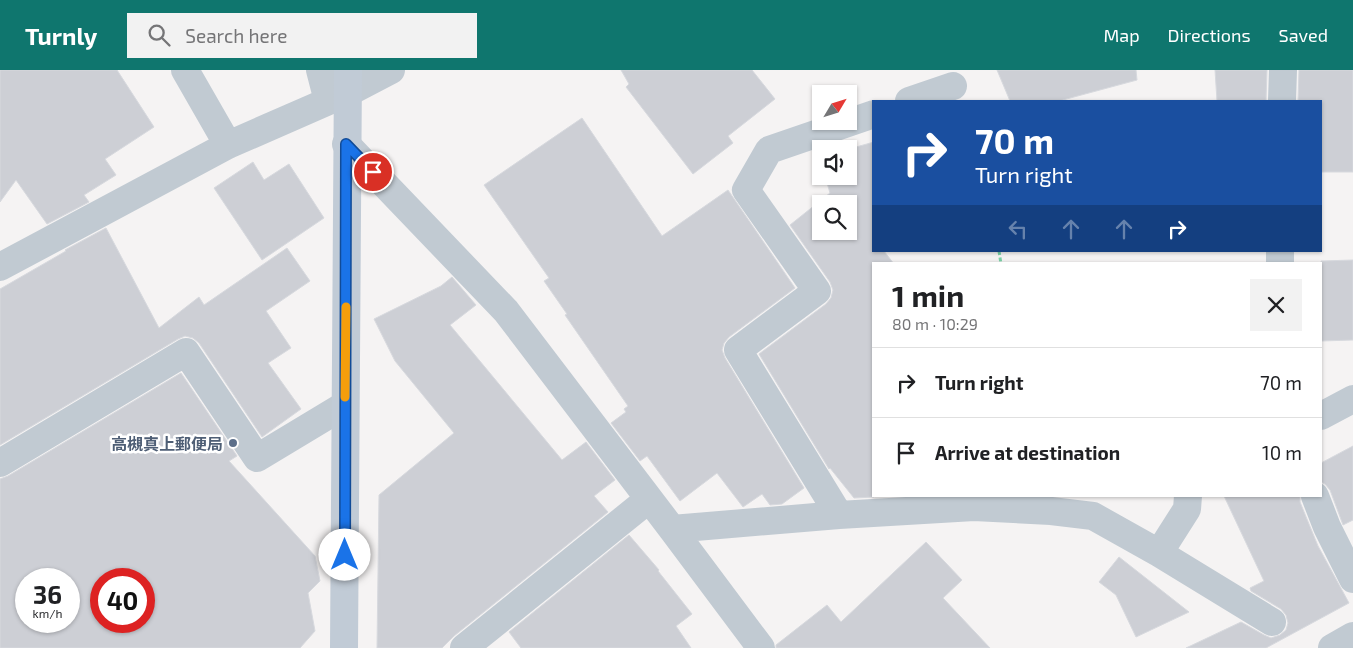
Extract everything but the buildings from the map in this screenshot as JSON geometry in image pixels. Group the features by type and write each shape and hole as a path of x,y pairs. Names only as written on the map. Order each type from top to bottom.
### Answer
{"street":[{"path":"185,70 228,145"},
{"path":"320,70 341,88 346,144 344,648"},
{"path":"0,267 228,145 341,88 391,70"},
{"path":"1282,100 1283,70"},
{"path":"912,100 954,86"},
{"path":"838,515 738,350 817,291 746,190 770,150 872,115"},
{"path":"346,144 506,311 761,648"},
{"path":"0,463 186,352 257,458 345,405"},
{"path":"1322,415 1353,398"},
{"path":"1158,553 1187,509 1188,497"},
{"path":"1315,497 1327,527 1353,579"},
{"path":"464,648 649,499"},
{"path":"672,529 838,515 974,507 1051,511 1093,516 1272,622"},
{"path":"1332,648 1353,636"}],"slow traffic":[{"path":"345,397 346,307"}],"place":[{"name":"高槻真上郵便局","path":"233,443"}],"route":[{"path":"345,555 346,144 373,172"}]}
